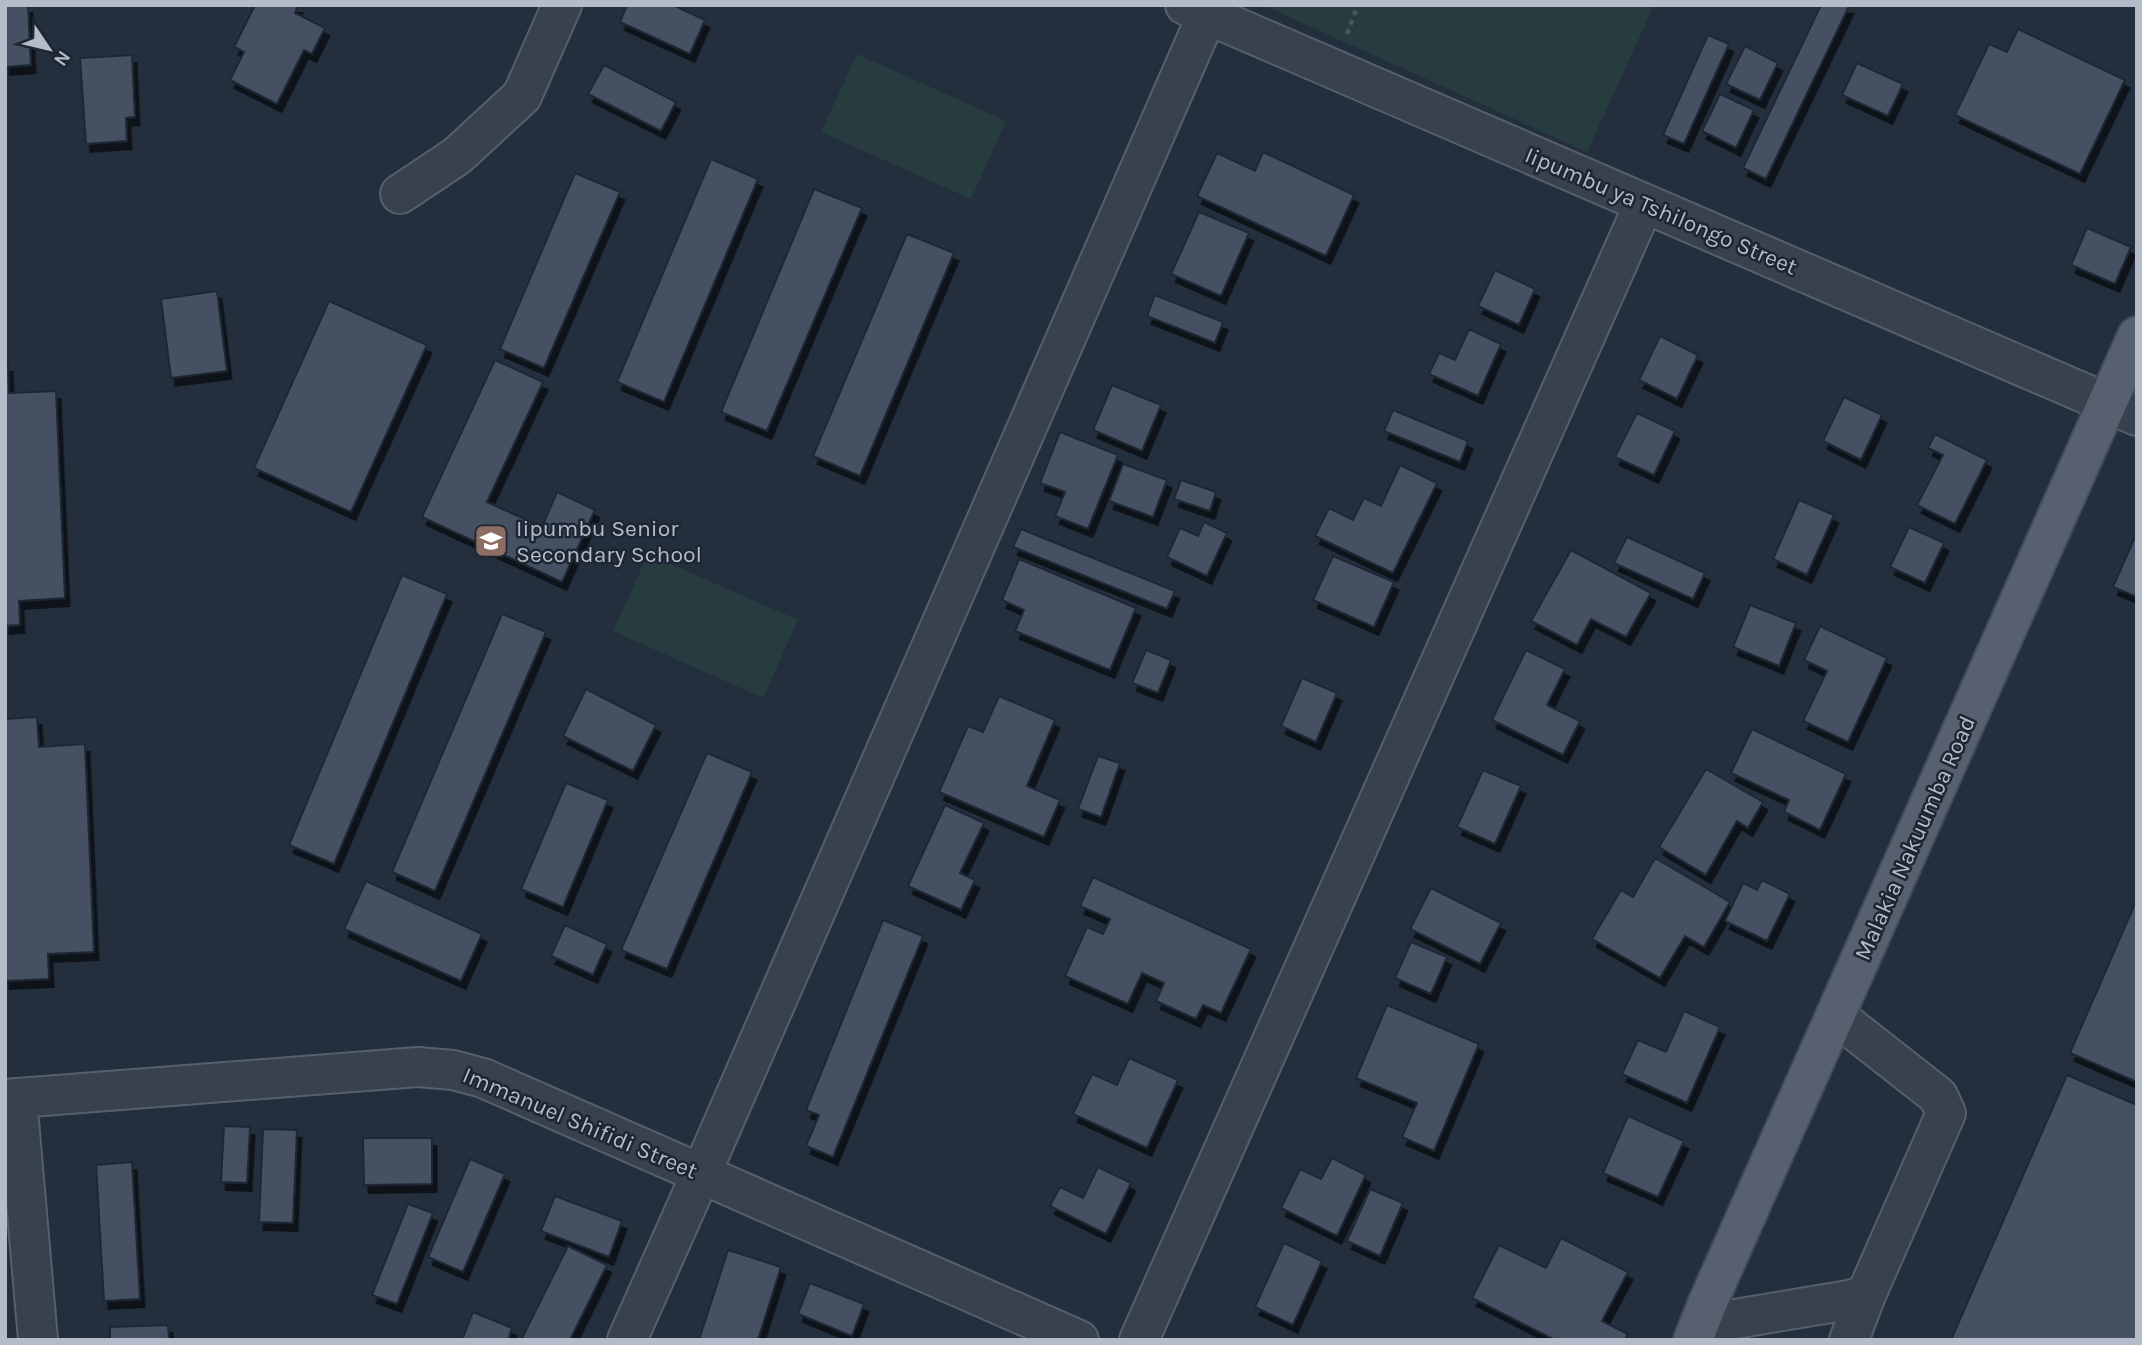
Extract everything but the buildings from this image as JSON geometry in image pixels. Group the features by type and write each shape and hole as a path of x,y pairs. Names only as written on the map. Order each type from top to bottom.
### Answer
{"main road":[{"name":"Malakia Nakuumba Road","path":"1696,1332 1836,1016 2122,410 2137,336"}],"street":[{"path":"400,194 457,156 522,96 562,5"},
{"path":"627,1340 701,1174 1196,10"},
{"name":"Iipumbu ya Tshilongo Street","path":"1196,10 2122,410"},
{"path":"1139,1340 1644,204"},
{"path":"1836,1016 1938,1096 1946,1112 1849,1340"},
{"name":"Immanuel Shifidi Street","path":"11,1099 418,1067 453,1070 483,1078 1079,1340"},
{"path":"11,1099 38,1340"},
{"path":"1696,1332 1866,1295"}],"green space":[{"path":"1263,5 1654,5 1587,152"},
{"path":"857,54 1006,121 971,199 821,132"},
{"path":"648,554 798,620 763,698 613,631"}],"place":[{"name":"Iipumbu Senior Secondary School","path":"491,541"}]}
